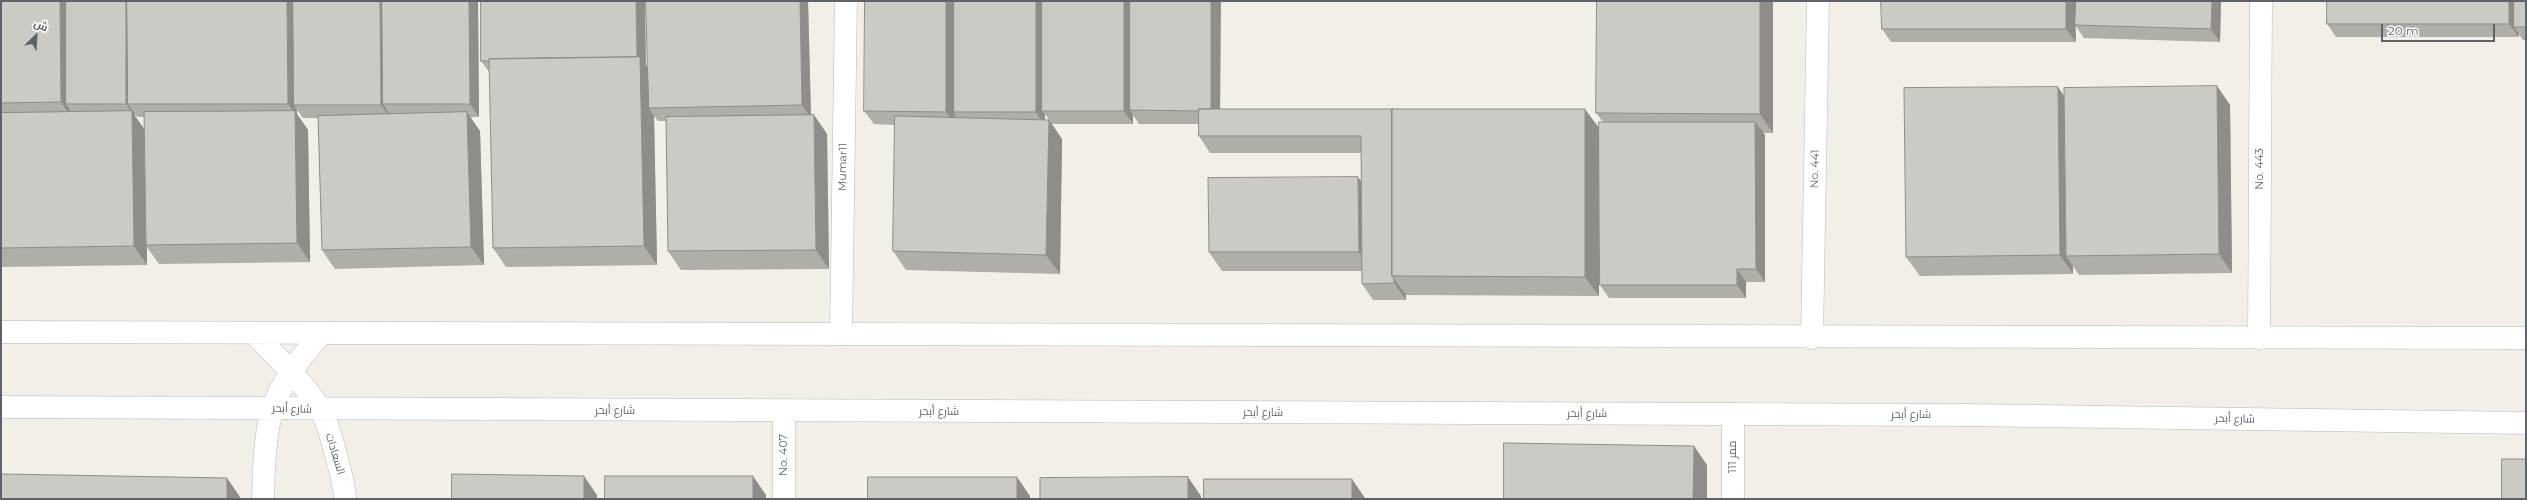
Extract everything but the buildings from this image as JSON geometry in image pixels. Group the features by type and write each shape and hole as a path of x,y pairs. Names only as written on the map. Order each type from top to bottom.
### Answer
{"street":[{"name":"Mumar11","path":"841,334 846,1"},
{"name":"No. 441","path":"1812,338 1818,1"},
{"name":"No. 443","path":"2259,338 2261,1"},
{"path":"1,332 256,335 841,334 1812,338 2526,338"},
{"path":"263,499 266,450 273,408 290,373 321,334"},
{"path":"256,335 320,409"},
{"name":"شارع أبحر","path":"1,407 1966,415 2526,423"},
{"name":"السعادات","path":"320,409 337,461 345,499"},
{"name":"No. 407","path":"784,411 784,499"},
{"name":"ممر 111","path":"1733,414 1733,499"}]}
